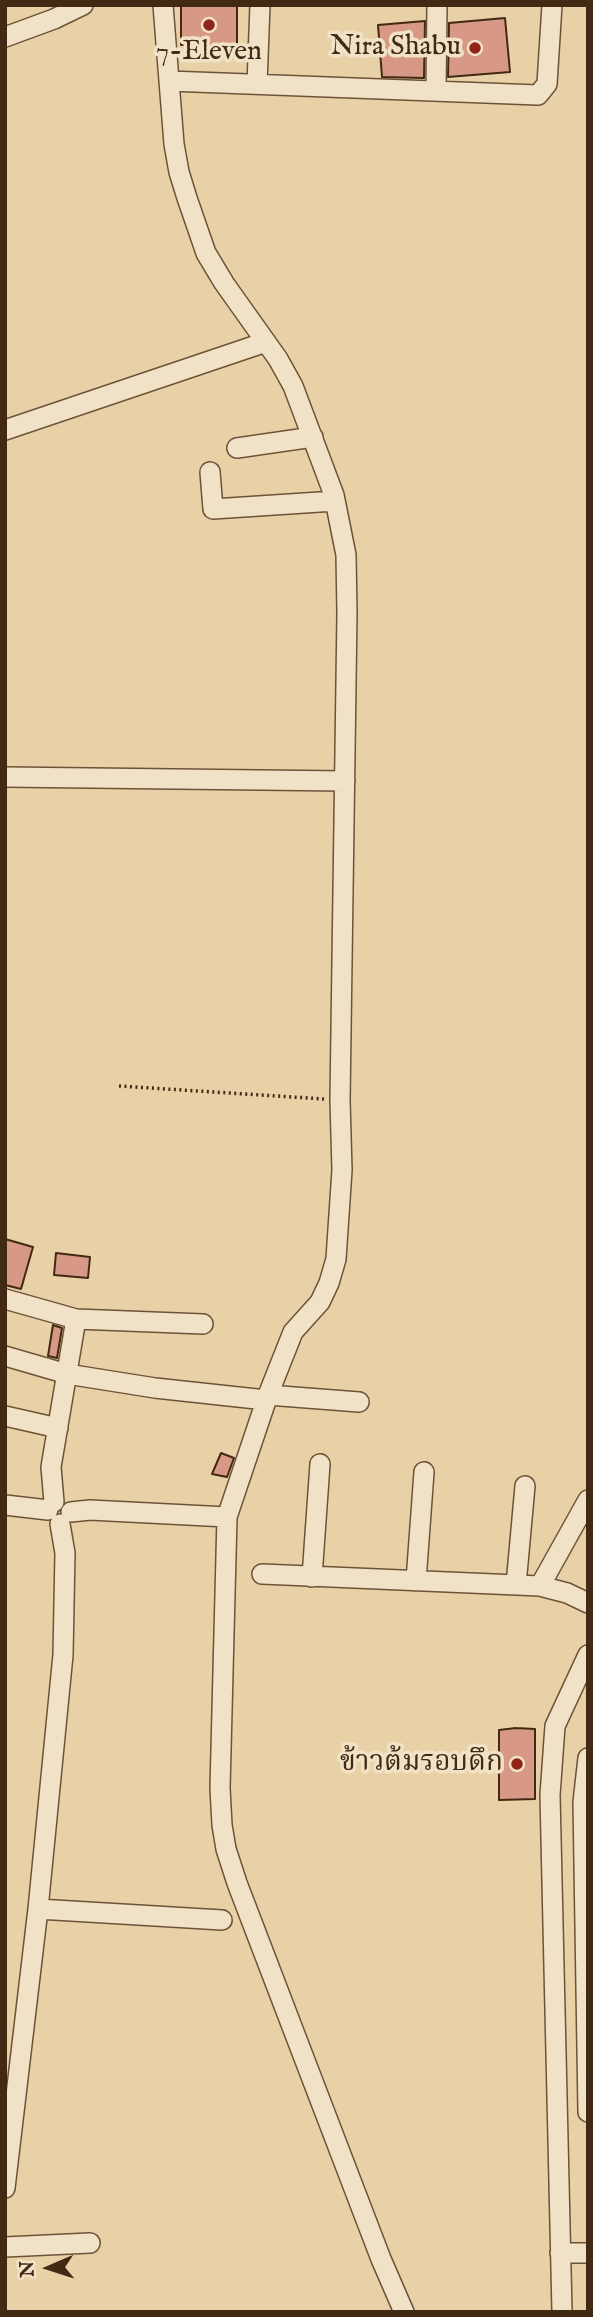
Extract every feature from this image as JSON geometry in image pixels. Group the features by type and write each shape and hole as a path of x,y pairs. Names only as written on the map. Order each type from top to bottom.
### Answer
{"street":[{"path":"5,37 83,5"},
{"path":"163,5 174,144 179,172 206,253 293,386 335,500 346,555 340,1100 342,1170 337,1259 326,1293 293,1332 267,1397 227,1517 220,1788 226,1849 381,2259 404,2312"},
{"path":"257,84 260,5"},
{"path":"436,91 438,5"},
{"path":"169,81 537,95 547,84 552,5"},
{"path":"5,430 266,342"},
{"path":"237,448 313,438"},
{"path":"210,472 213,509 335,500"},
{"path":"5,777 345,781"},
{"path":"5,1300 76,1319 203,1324"},
{"path":"5,2188 38,1909 63,1655 65,1553 51,1467 76,1319"},
{"path":"5,1356 67,1374 155,1388 359,1402"},
{"path":"5,1416 58,1428"},
{"path":"313,1577 320,1464"},
{"path":"416,1581 424,1472"},
{"path":"516,1585 525,1486"},
{"path":"540,1586 588,1500"},
{"path":"5,1505 58,1512 90,1510 227,1517"},
{"path":"262,1574 540,1586 567,1593 588,1603"},
{"path":"562,2312 550,1795 555,1726 588,1655"},
{"path":"588,1758 583,1802 588,2112"},
{"path":"38,1909 222,1920"},
{"path":"5,2247 90,2243"},
{"path":"560,2253 588,2253"}],"path":[{"path":"119,1086 340,1100"}],"building":[{"name":"7-Eleven","path":"181,5 237,5 237,45 181,45"},
{"name":"Nira Shabu","path":"505,18 510,72 448,77 449,23"},
{"path":"425,21 424,78 382,77 378,25"},
{"path":"5,1239 33,1247 21,1289 5,1285"},
{"path":"56,1253 90,1257 88,1278 54,1275"},
{"path":"53,1325 62,1328 57,1358 48,1356"},
{"path":"221,1453 234,1458 227,1477 212,1474"},
{"name":"ข้าวต้มรอบดึก","path":"535,1729 535,1799 499,1800 499,1730"}],"place":[{"name":"7-Eleven","path":"209,25"},
{"name":"Nira Shabu","path":"475,48"},
{"name":"ข้าวต้มรอบดึก","path":"517,1764"}]}
